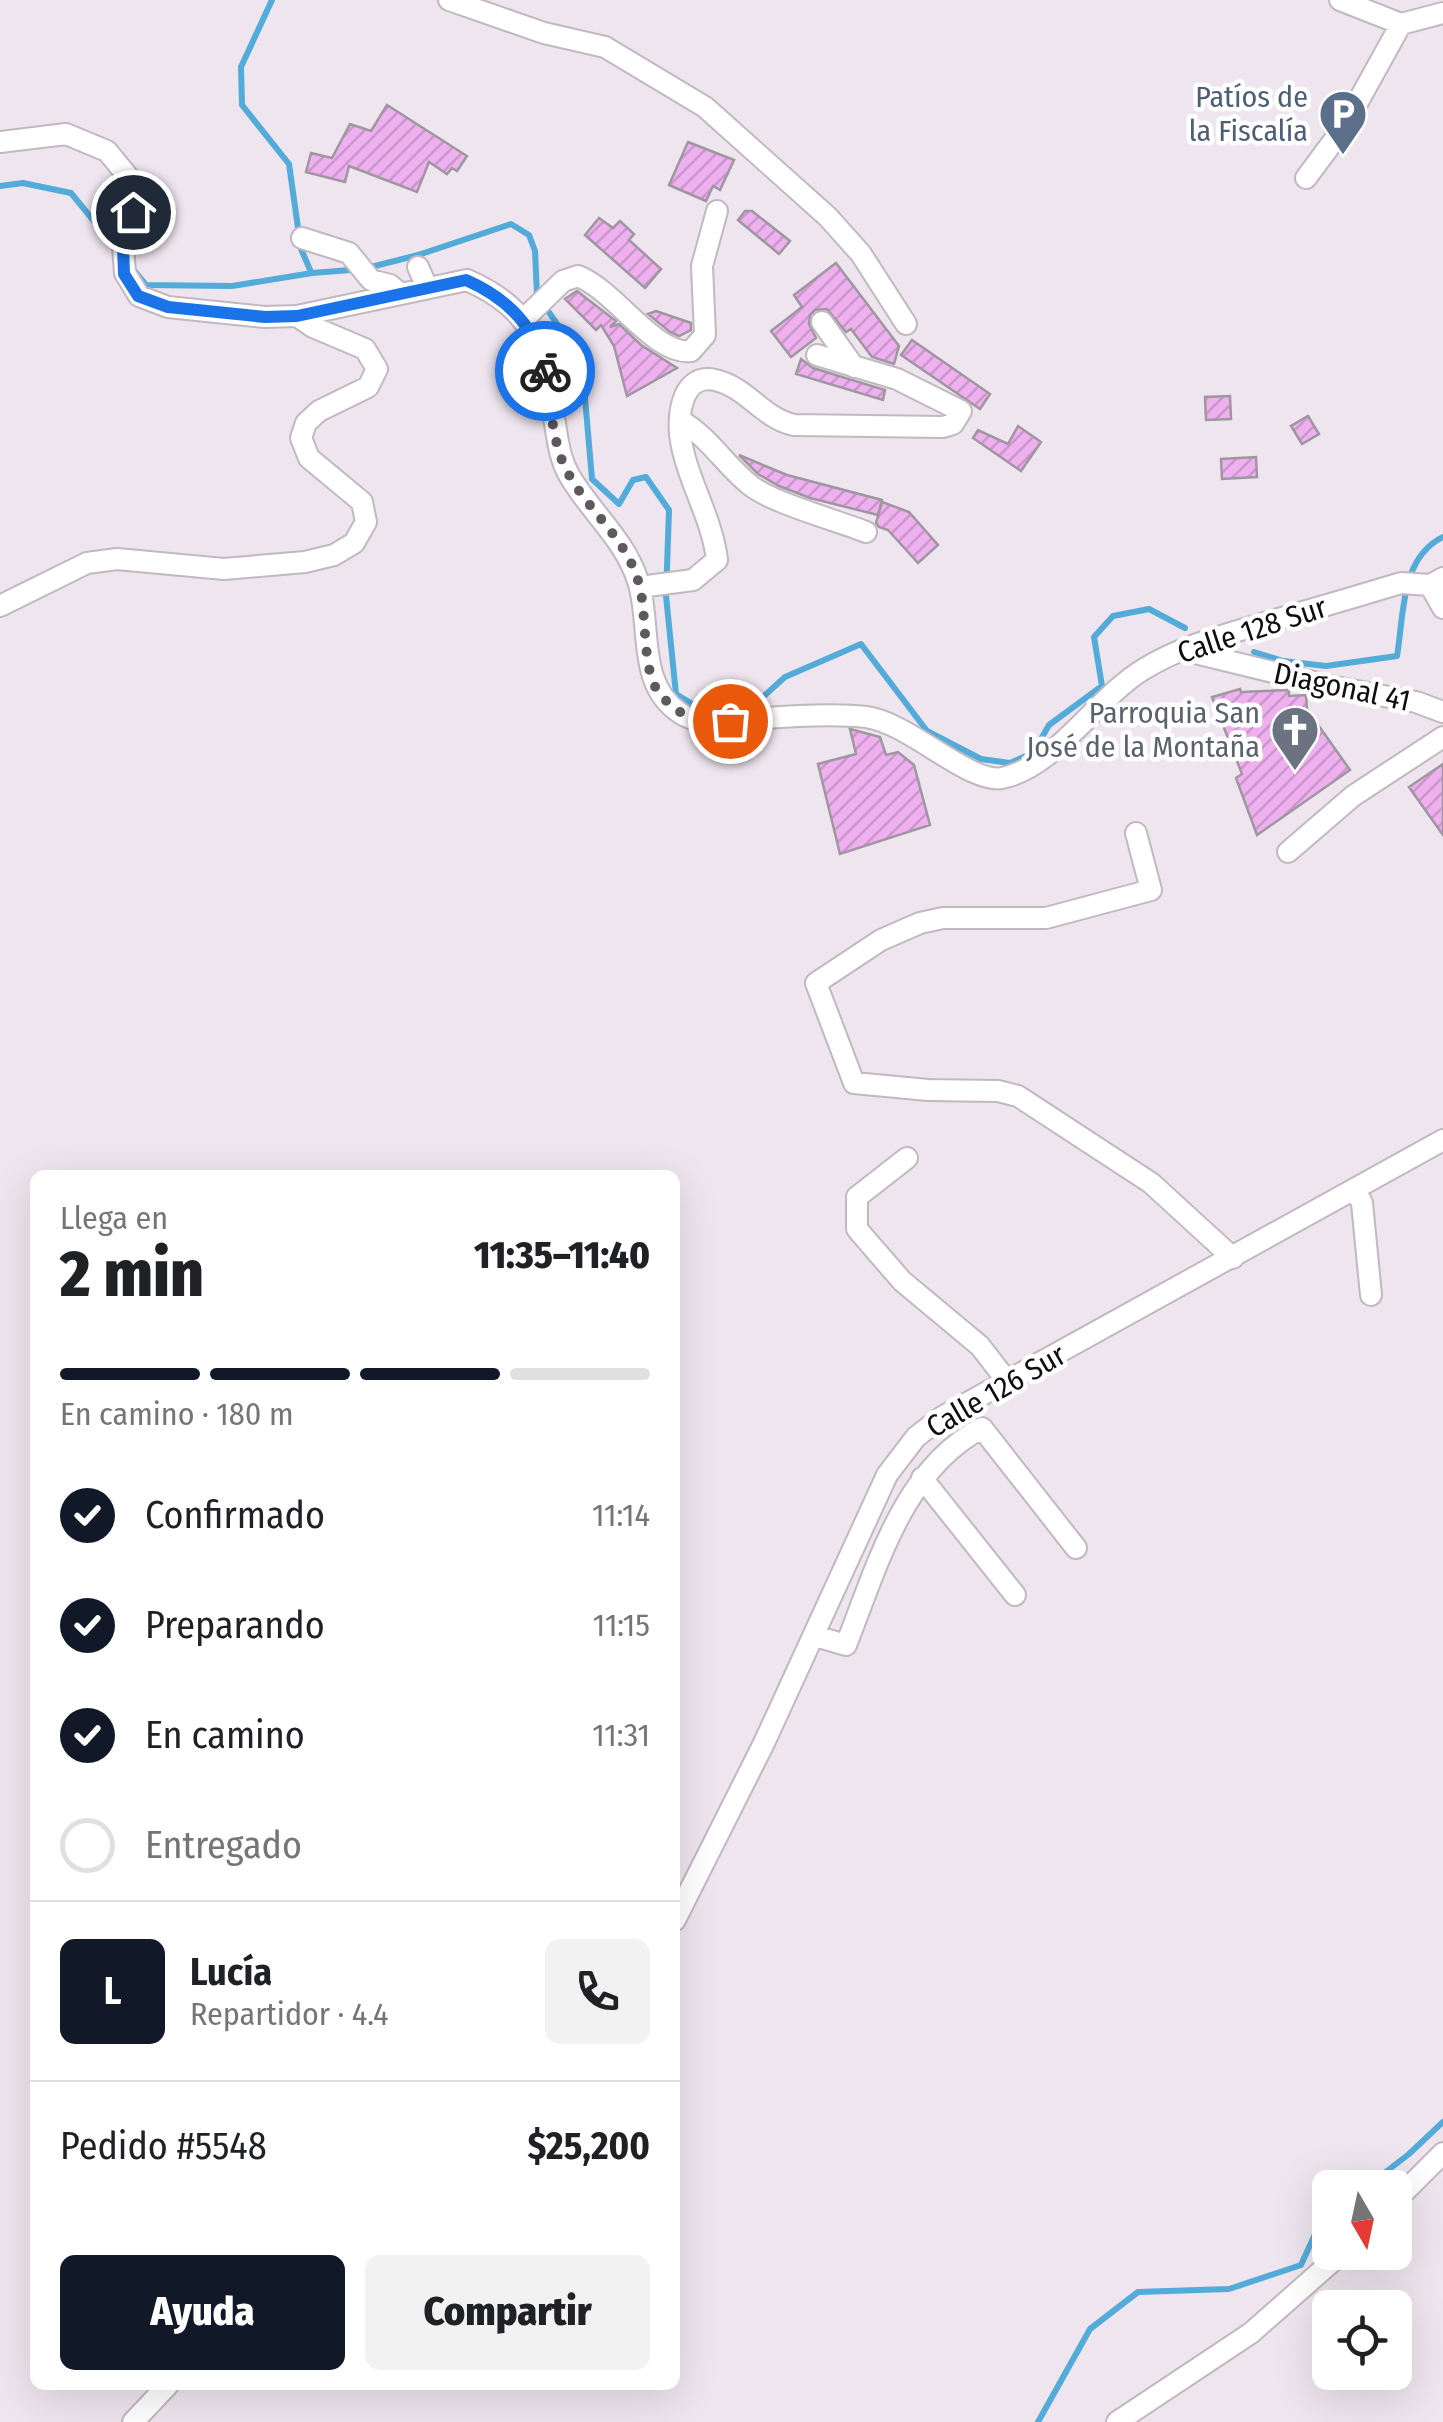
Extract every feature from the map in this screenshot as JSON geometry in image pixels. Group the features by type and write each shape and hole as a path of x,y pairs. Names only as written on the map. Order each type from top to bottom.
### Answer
{"street":[{"path":"450,0 544,33 605,48 705,107 828,217 861,254 906,324"},
{"path":"1340,0 1401,24 1443,12"},
{"path":"1306,178 1344,127 1401,24"},
{"path":"0,142 66,134 107,151 130,180 133,212 123,246 124,274 138,296 168,307 265,317 297,316 466,280 524,313 542,354 562,461 647,587 693,580 717,560 711,529 684,452 680,422 688,386 710,378 738,388 772,416 794,425 943,427 952,424 961,410 896,379 817,355"},
{"path":"524,313 552,294 563,281 578,276 620,304 661,344 690,351 705,335 702,266 717,211"},
{"path":"302,238 349,253 362,270 400,293"},
{"path":"418,267 427,287"},
{"path":"0,606 87,564 117,559 224,569 305,562 334,555 354,544 366,522 362,502 309,458 301,438 306,422 318,410 368,387 378,369 365,349 312,327 297,316"},
{"path":"822,322 854,366"},
{"path":"680,422 695,430 750,485 769,497 866,532"},
{"path":"1423,582 1443,608"},
{"name":"Calle 128 Sur","path":"647,587 655,687 680,713 706,723 754,718 869,717 906,730 979,774 996,779 1019,774 1042,759 1142,670 1183,650 1423,582"},
{"name":"Diagonal 41","path":"1183,650 1330,686 1416,702 1443,712"},
{"path":"1288,852 1354,796 1443,737"},
{"path":"1136,834 1151,890 1046,918 944,918 920,923 881,940 816,984 854,1083 998,1091 1018,1096 1152,1183 1232,1258"},
{"name":"Calle 126 Sur","path":"680,1909 756,1740 815,1636 886,1475 938,1409 1007,1381 1355,1189 1384,1163 1443,1140"},
{"path":"907,1158 857,1197 856,1229 902,1281 980,1346 1007,1381"},
{"path":"1355,1189 1362,1203 1371,1295"},
{"path":"815,1636 846,1645 882,1555 922,1478 942,1455 982,1428 1076,1548"},
{"path":"922,1478 1015,1595"},
{"path":"1412,2184 1443,2153"},
{"path":"1117,2422 1251,2332 1322,2270"},
{"path":"134,2422 163,2390"}],"building":[{"path":"387,105 467,156 457,171 452,168 447,174 429,162 417,192 349,166 345,182 306,172 311,153 332,158 350,124 371,131"},
{"path":"688,142 734,160 720,190 713,186 706,201 669,185"},
{"path":"745,211 752,211 790,241 779,254 738,220"},
{"path":"599,218 613,228 620,221 634,234 629,240 661,269 645,288 585,235"},
{"path":"836,263 899,346 894,364 872,357 851,329 846,332 827,309 815,310 810,315 809,324 816,338 791,357 771,331 802,307 794,295"},
{"path":"577,291 616,321 610,327 619,324 641,345 677,368 627,396 614,346 601,325 596,330 565,299"},
{"path":"656,311 691,323 691,330 679,336 670,332 648,314"},
{"path":"912,340 990,394 980,409 901,355"},
{"path":"801,359 813,368 885,390 883,400 796,374"},
{"path":"1230,396 1231,419 1206,420 1205,397"},
{"path":"1308,416 1319,434 1302,444 1291,426"},
{"path":"1018,426 1041,442 1021,471 973,438 978,430 1008,444"},
{"path":"739,455 787,475 882,500 878,515 779,486 758,474"},
{"path":"1256,457 1257,477 1222,479 1221,459"},
{"path":"882,502 909,512 938,545 918,563 888,530 876,523"},
{"path":"1240,689 1289,690 1289,696 1306,695 1307,709 1350,770 1257,835 1236,778 1242,774 1212,697"},
{"path":"850,729 880,737 886,755 898,752 914,765 930,825 840,854 818,764 856,754"},
{"path":"1443,764 1443,835 1409,787"}],"waterway":[{"path":"272,0 241,67 242,105 289,164 301,249 311,272"},
{"path":"0,186 23,183 71,193 116,248"},
{"path":"134,270 146,285 232,286 363,269 511,224 529,235 535,251 537,295 564,334 585,398 592,479 619,504 633,480 646,477 669,510 666,596 676,694 702,710 754,705 785,677 861,644 927,731 981,759 1010,763 1033,753 1049,725 1102,686 1094,637 1113,616 1149,609 1185,628"},
{"path":"1254,652 1283,661 1326,666 1397,656 1411,573 1429,546 1443,537"},
{"path":"1388,2170 1443,2122"},
{"path":"1038,2422 1090,2329 1138,2292 1229,2289 1301,2265 1312,2241"}],"way so far":[{"path":"545,371 562,461 570,478 629,555 640,587 655,687 680,713 706,723 730,721"}],"place":[{"name":"Patíos de la Fiscalía","path":"1343,156"},
{"name":"Parroquia San José de la Montaña","path":"1295,772"}],"route":[{"path":"133,212 123,246 124,274 138,296 168,307 265,317 297,316 466,280 486,288 524,319 536,338 545,371"}]}
